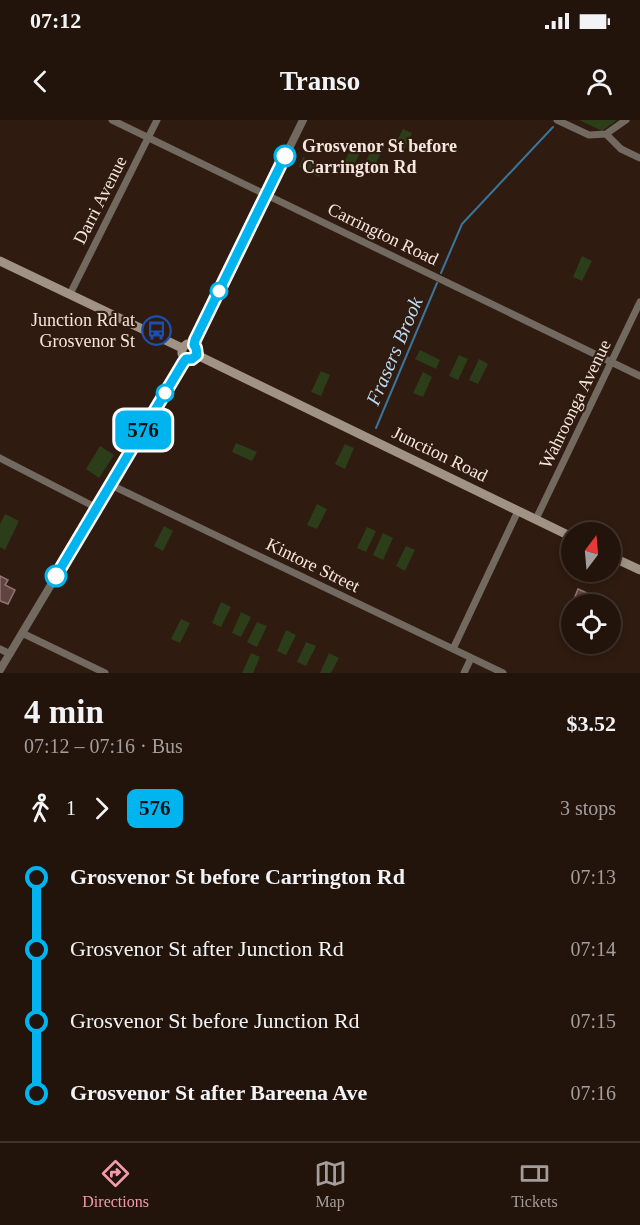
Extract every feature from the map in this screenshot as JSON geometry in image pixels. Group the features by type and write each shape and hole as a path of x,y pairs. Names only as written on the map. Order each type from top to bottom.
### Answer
{"main road":[{"path":"0,261 182,348"},
{"path":"187,344 194,345 197,355 192,359 186,359 182,354 182,348 187,344"},
{"name":"Junction Road","path":"197,355 561,532"},
{"path":"621,560 640,570"}],"street":[{"name":"Carrington Road","path":"112,120 640,376"},
{"name":"Darri Avenue","path":"70,294 158,120"},
{"path":"194,345 303,120"},
{"path":"557,120 589,135 606,134 626,120"},
{"path":"606,134 621,149 640,158"},
{"name":"Wahroonga Avenue","path":"536,519 640,302"},
{"path":"0,670 186,359"},
{"path":"0,458 96,508"},
{"name":"Kintore Street","path":"111,485 502,673"},
{"path":"453,649 518,511"},
{"path":"22,633 105,673"},
{"path":"0,649 10,654"},
{"path":"464,673 471,658"}],"green space":[{"path":"579,120 617,120 602,131"},
{"path":"403,129 412,133 402,154 393,149"},
{"path":"375,142 384,147 374,167 365,163"},
{"path":"352,146 361,151 351,171 342,167"},
{"path":"303,157 324,167 319,177 299,167"},
{"path":"582,256 592,261 582,281 573,277"},
{"path":"420,350 440,360 436,369 415,359"},
{"path":"459,355 468,359 458,380 449,376"},
{"path":"479,359 488,364 478,384 469,380"},
{"path":"321,371 330,375 321,396 311,392"},
{"path":"423,372 432,377 423,397 413,393"},
{"path":"236,443 257,452 252,461 232,452"},
{"path":"345,444 354,448 345,469 335,464"},
{"path":"100,446 114,455 99,478 86,469"},
{"path":"317,504 327,509 317,529 307,525"},
{"path":"5,514 19,521 5,550 0,547 0,524"},
{"path":"164,526 173,531 163,551 154,546"},
{"path":"367,527 376,531 366,552 357,548"},
{"path":"383,533 393,538 383,560 373,555"},
{"path":"406,546 415,550 405,571 396,566"},
{"path":"221,602 231,607 221,627 212,623"},
{"path":"241,612 251,617 241,637 232,633"},
{"path":"181,619 190,623 180,643 171,639"},
{"path":"257,622 267,626 257,647 247,642"},
{"path":"286,630 296,635 286,655 277,651"},
{"path":"306,642 316,646 306,666 297,662"},
{"path":"251,653 260,657 253,673 242,673"},
{"path":"329,653 339,658 331,673 320,673"}],"building":[{"path":"0,576 8,580 5,585 15,590 8,604 0,601"},
{"path":"578,589 589,594 576,594"}],"waterway":[{"name":"Frasers Brook","path":"441,273 462,224 553,127"},
{"name":"Frasers Brook","path":"376,428 437,283"}],"bus line":[{"name":"576","path":"56,576 183,363 186,359 196,357 195,340 285,156"}],"place":[{"name":"Grosvenor St before Carrington Rd","path":"285,156"},
{"name":"Junction Rd at Grosvenor St","path":"156,330"}]}
